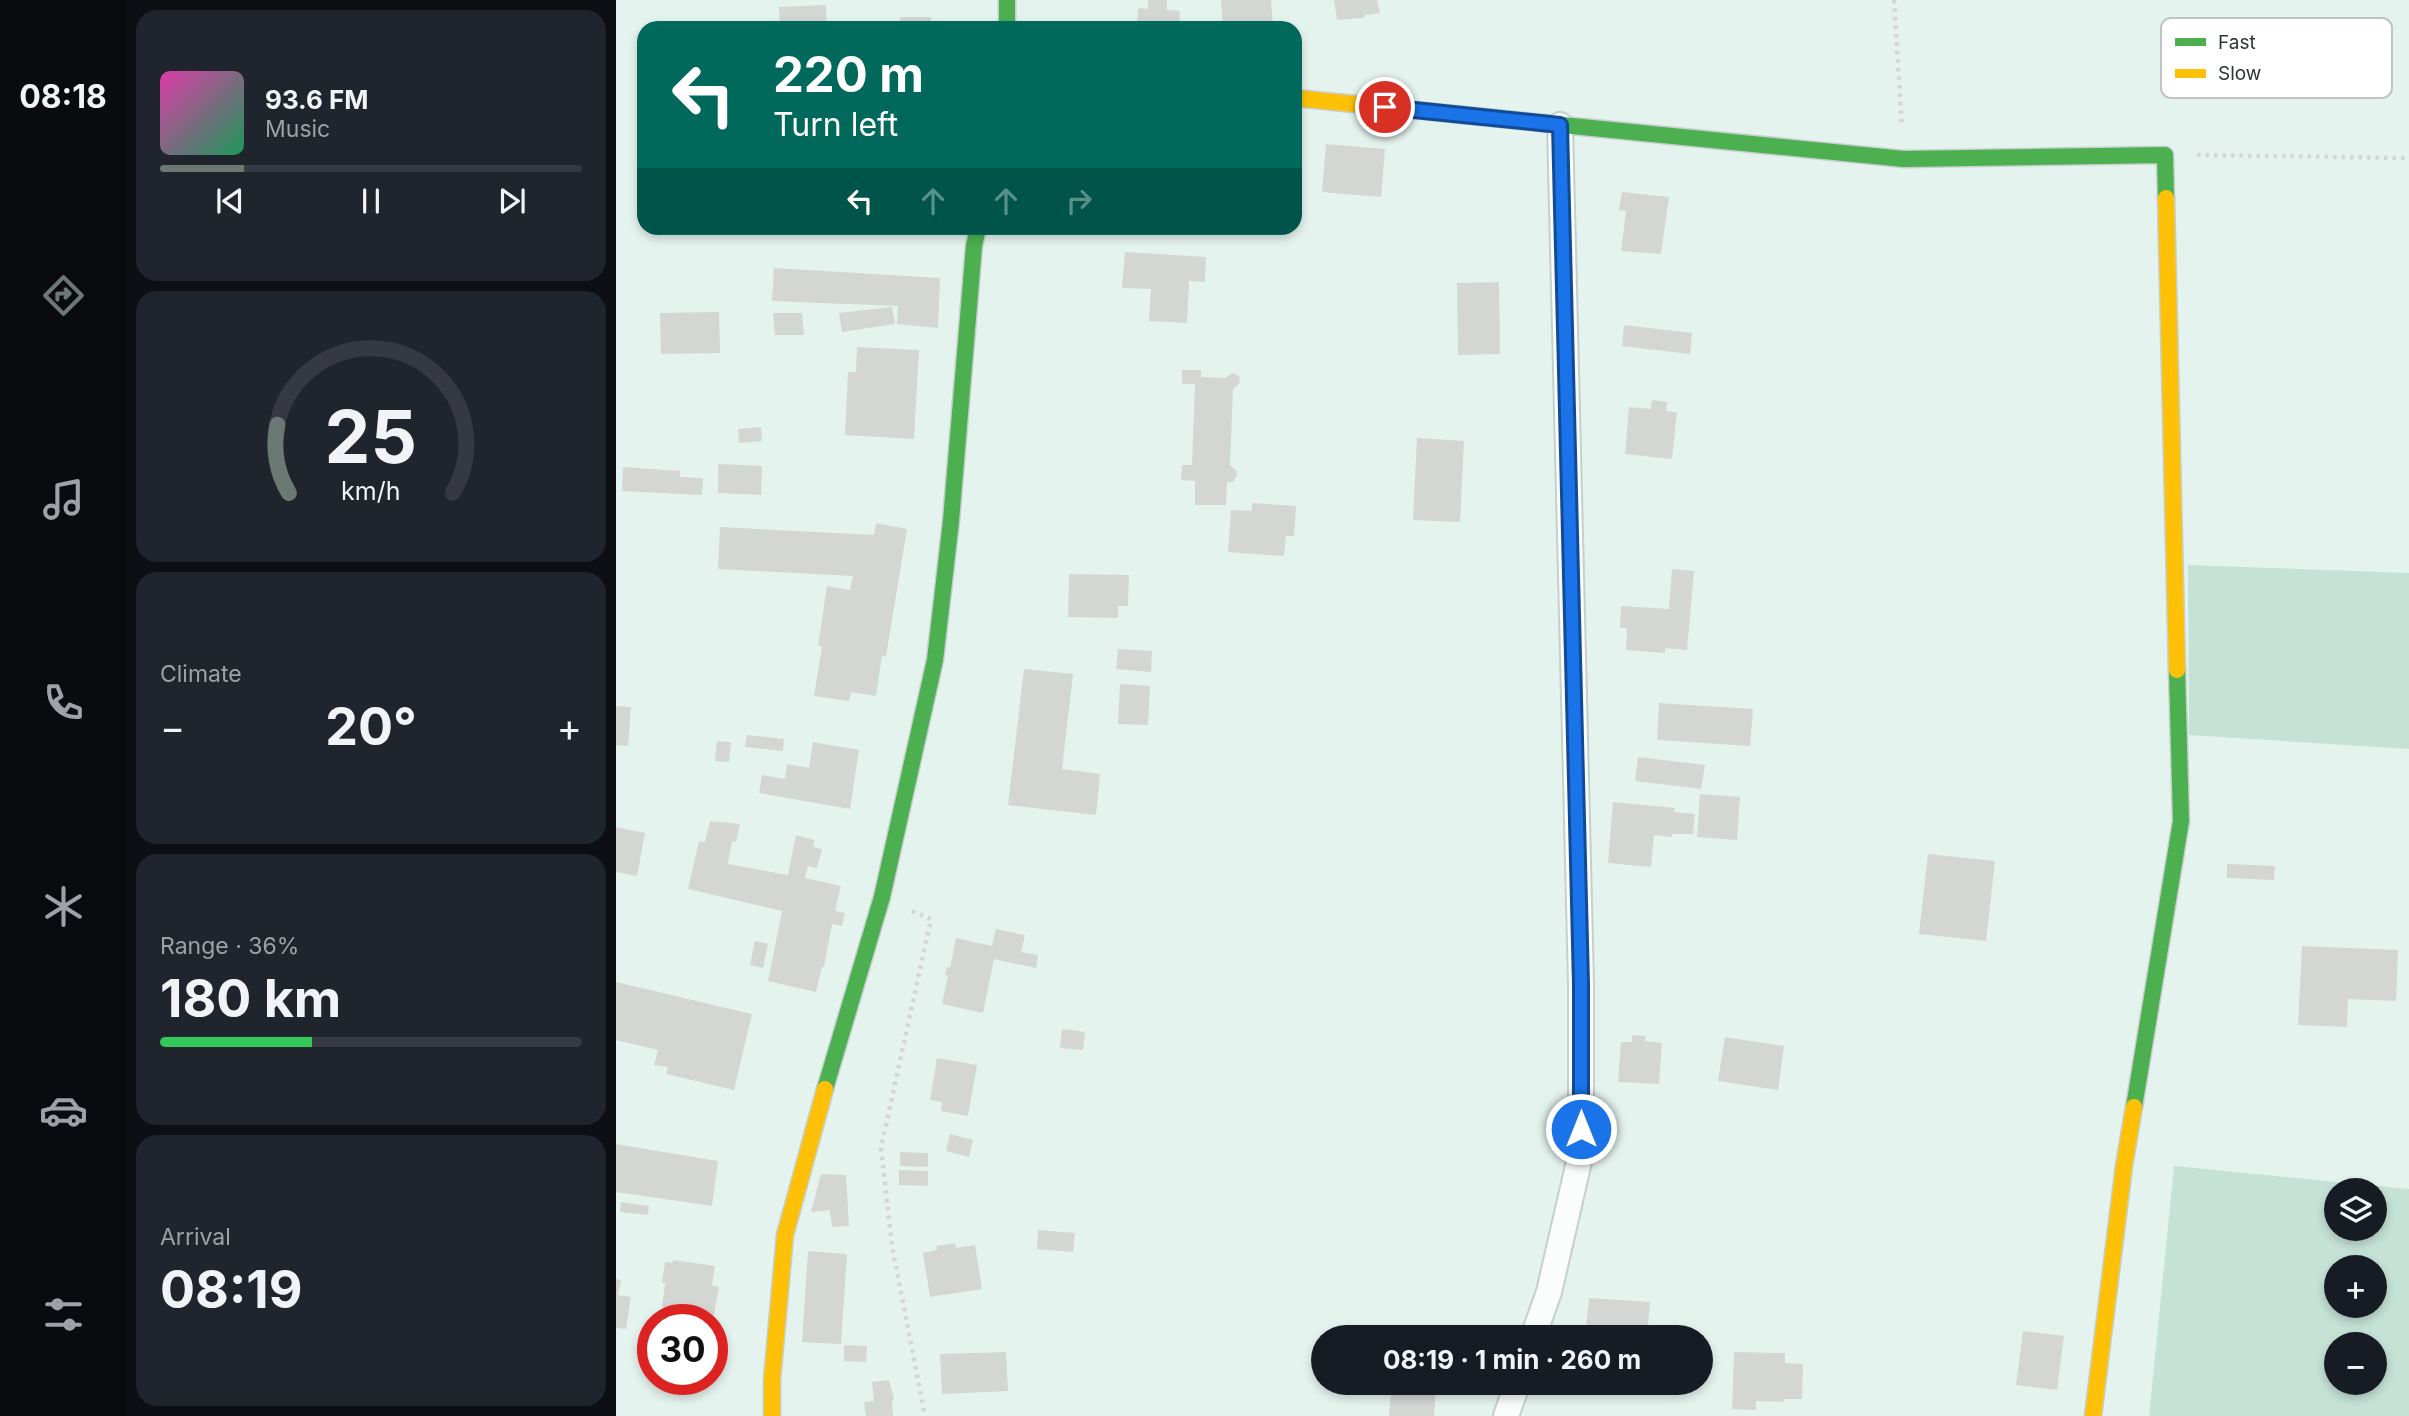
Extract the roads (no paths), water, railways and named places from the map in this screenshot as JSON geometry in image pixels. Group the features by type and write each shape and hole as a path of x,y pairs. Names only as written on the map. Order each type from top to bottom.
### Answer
{"street":[{"path":"1007,0 1007,21"},
{"path":"1302,99 1904,159 2165,155 2181,821 2124,1166 2093,1416"},
{"path":"1538,1325 1549,1292 1581,1153 1581,984 1560,125"},
{"path":"772,1416 772,1380 785,1235 821,1098 882,897 935,660 951,521 976,235"},
{"path":"1506,1416 1513,1395"}]}
